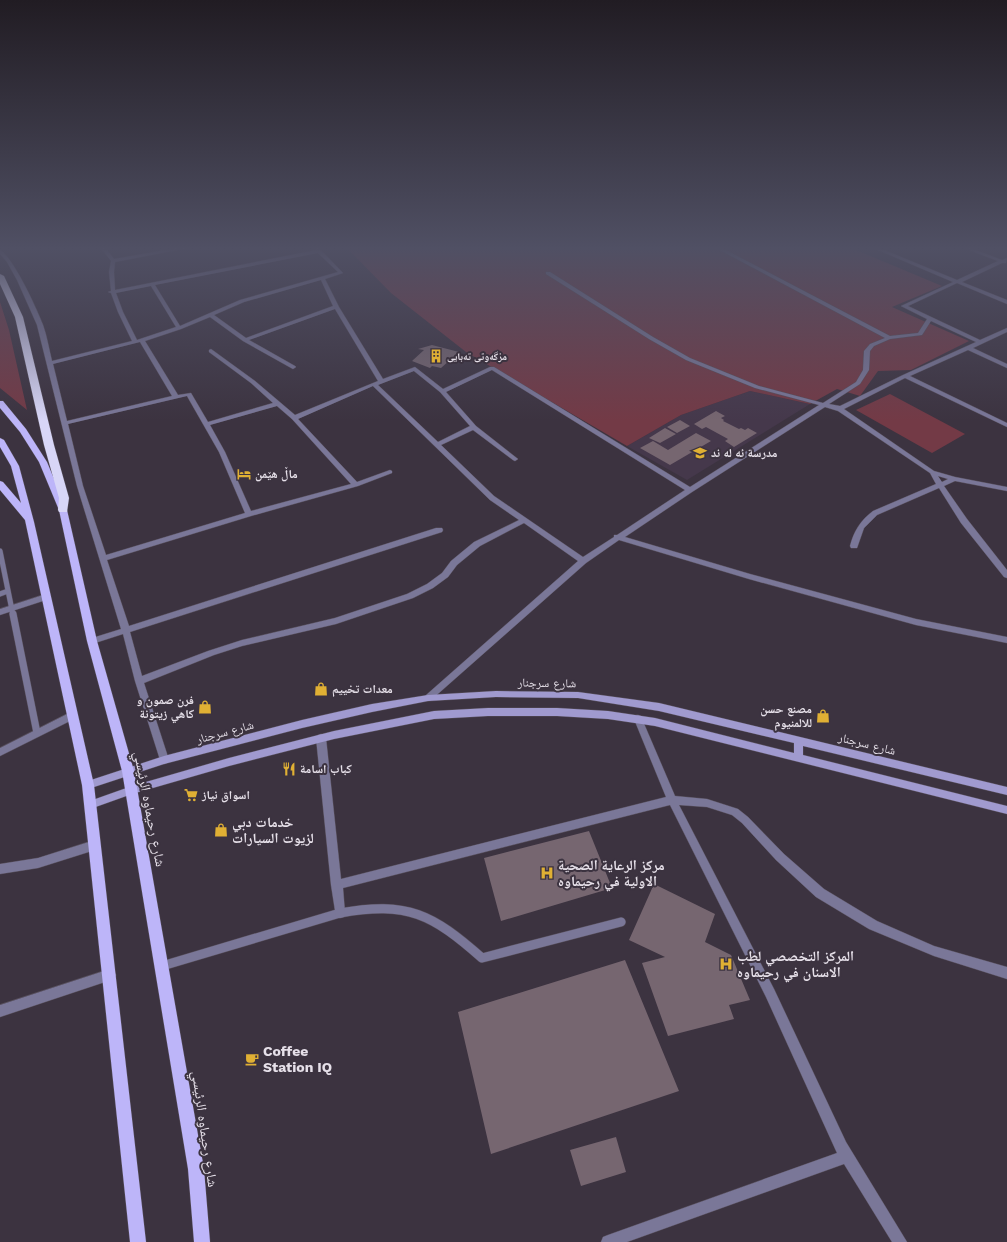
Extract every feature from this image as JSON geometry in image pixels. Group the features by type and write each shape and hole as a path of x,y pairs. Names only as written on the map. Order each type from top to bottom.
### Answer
{"highway":[{"path":"13,305 19,317 49,445 64,498 63,510"}],"main road":[{"name":"شارع رحيماوه الرئيسي","path":"0,403 23,431 43,462 63,510 92,641 128,771 196,1169 202,1242"},
{"path":"0,440 15,466 30,522 88,785 110,975 135,1241"},
{"path":"0,484 30,522"}],"street":[{"path":"31,305 40,325 80,486 104,558 126,630 138,681 164,760"},
{"path":"117,305 135,342"},
{"path":"165,305 179,328"},
{"path":"50,363 142,340 179,328 232,305"},
{"path":"599,305 688,359 757,386 827,404 839,409 932,472 954,479 1007,489"},
{"path":"826,305 889,338"},
{"path":"906,305 904,306 980,342"},
{"path":"245,340 336,307 381,381"},
{"path":"210,314 245,340 292,367"},
{"path":"428,698 583,561 690,490 858,383 866,370 869,348 876,342 889,338 920,334 930,318"},
{"path":"839,409 905,376 1007,330"},
{"path":"142,340 176,397"},
{"path":"969,348 1007,366"},
{"path":"210,351 253,382 294,418 356,485"},
{"path":"442,391 492,368 690,490"},
{"path":"294,418 381,381 414,369 442,391 474,427 515,459"},
{"path":"905,376 1007,425"},
{"path":"374,384 492,498 583,561"},
{"path":"65,423 189,394 222,452 250,514"},
{"path":"206,424 277,404"},
{"path":"437,445 474,427"},
{"path":"104,558 250,514 356,485 390,472"},
{"path":"932,472 964,521 1007,575"},
{"path":"854,546 857,534 865,520 883,508 954,479"},
{"path":"138,681 242,643 336,621 410,596 430,586 445,575 459,559 477,544 525,520"},
{"path":"92,641 439,530"},
{"path":"617,538 916,622 1007,640"},
{"path":"0,612 46,597"},
{"name":"شارع سرجنار","path":"88,785 164,760 302,724 372,708 428,698 470,695 539,694 602,698 659,707 1007,790"},
{"path":"90,805 132,790 229,762 321,738 409,719 461,713 557,712 608,715 638,719 798,757 1007,810"},
{"path":"0,752 73,715"},
{"path":"638,719 672,800 770,993 841,1147 900,1242"},
{"path":"321,738 340,913"},
{"path":"798,757 799,740"},
{"path":"336,885 672,800 706,803 735,812 746,820 780,857 820,894 873,925 934,952 1007,973"},
{"path":"0,869 38,863 96,845"},
{"path":"0,1011 110,975"},
{"path":"608,1242 847,1156"}],"lane":[{"path":"0,551 37,733"},
{"path":"0,594 8,591"},
{"path":"162,966 361,908 393,908 414,913 431,920 446,928 482,958 622,922"}],"shaded area":[{"path":"1,305 9,330 27,410 0,388"},
{"path":"406,305 897,305 892,307 969,341 911,370 878,371 860,396 837,389 810,404 750,391 681,415 627,446 466,352"},
{"path":"750,391 810,404 687,480 627,446 681,415"},
{"path":"890,394 965,434 932,453 856,410"}],"building":[{"name":"مزگەوتی تەبایی","path":"432,345 459,352 441,368 432,366 430,368 412,361 424,350 418,349"},
{"path":"716,411 725,416 721,418 724,420 723,421 739,429 741,428 745,430 748,428 757,433 734,447 725,441 728,439 706,427 702,429 694,424"},
{"path":"680,420 690,426 677,433 667,427"},
{"path":"665,428 676,434 660,443 649,438"},
{"path":"696,433 711,441 670,465 640,448 653,441 668,450"},
{"name":"مركز الرعاية الصحیة الاولية في رحيماوه","path":"589,831 612,888 501,921 484,858"},
{"path":"654,884 715,914 705,942 731,955 750,1000 729,1005 734,1019 668,1036 642,963 665,957 629,940"},
{"path":"625,960 679,1091 491,1154 458,1012"},
{"path":"616,1137 626,1172 581,1186 570,1150"}],"place":[{"name":"مزگەوتی تەبایی","path":"436,356"},
{"name":"مدرسة ئه له ند","path":"700,453"},
{"name":"ماڵ هێمن","path":"244,474"},
{"name":"معدات تخييم","path":"321,689"},
{"name":"فرن صمون و كاهي زيتونة","path":"205,707"},
{"name":"مصنع حسن للالمنيوم","path":"823,716"},
{"name":"كباب اسامة","path":"289,769"},
{"name":"اسواق نياز","path":"191,795"},
{"name":"خدمات دبي لزيوت السيارات","path":"221,830"},
{"name":"مركز الرعاية الصحیة الاولية في رحيماوه","path":"547,873"},
{"name":"المركز التخصصي لطب الاسنان في رحيماوه","path":"726,964"},
{"name":"Coffee Station IQ","path":"252,1059"}]}
